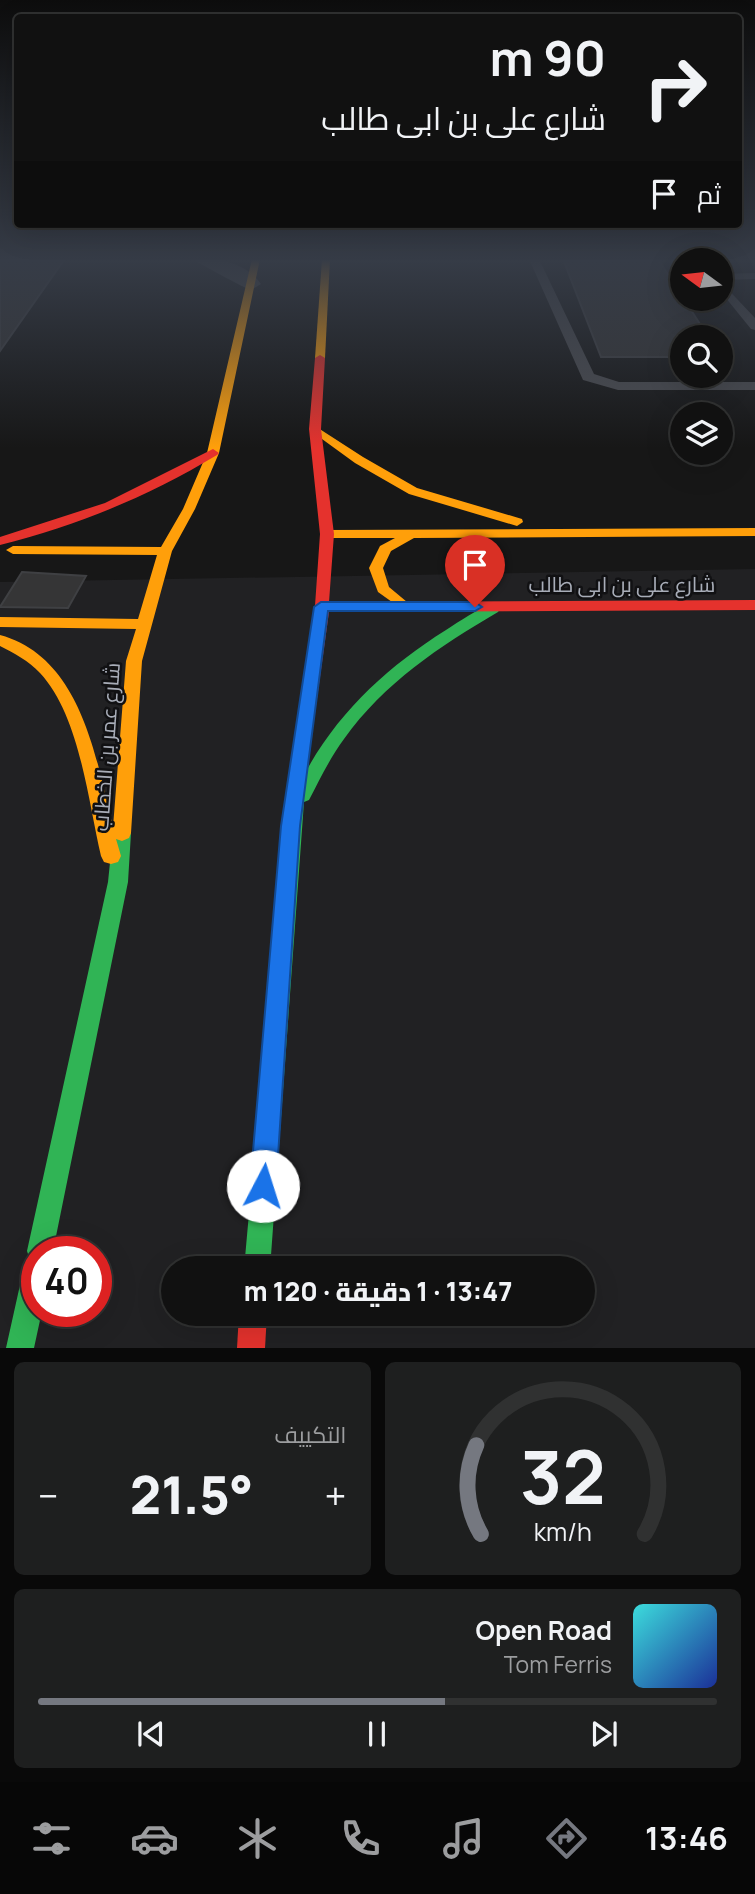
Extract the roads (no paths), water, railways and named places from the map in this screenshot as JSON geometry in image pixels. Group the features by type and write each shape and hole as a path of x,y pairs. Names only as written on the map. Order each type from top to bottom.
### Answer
{"street":[{"name":"شارع عمر بن الخطاب","path":"43,1236 118,882 134,661 165,551 189,509 213,453 242,322"},
{"path":"258,1256 291,826 321,607 327,534 315,429 322,322"},
{"path":"315,429 359,460 413,491 484,514 567,534"},
{"path":"0,541 54,527 133,497 213,453"},
{"path":"327,534 755,532"},
{"path":"406,607 383,589 376,568 386,549 409,535"},
{"path":"0,550 165,551"},
{"name":"شارع على بن ابى طالب","path":"321,607 755,605"},
{"path":"291,826 308,782 330,743 356,708 385,678 416,653 498,607"},
{"path":"0,622 144,624"},
{"path":"0,640 20,649 52,677 71,716 118,882"},
{"path":"251,1348 252,1326"},
{"path":"20,1348 24,1327"}],"lane":[{"path":"563,322 588,377 618,387 755,386"}]}
